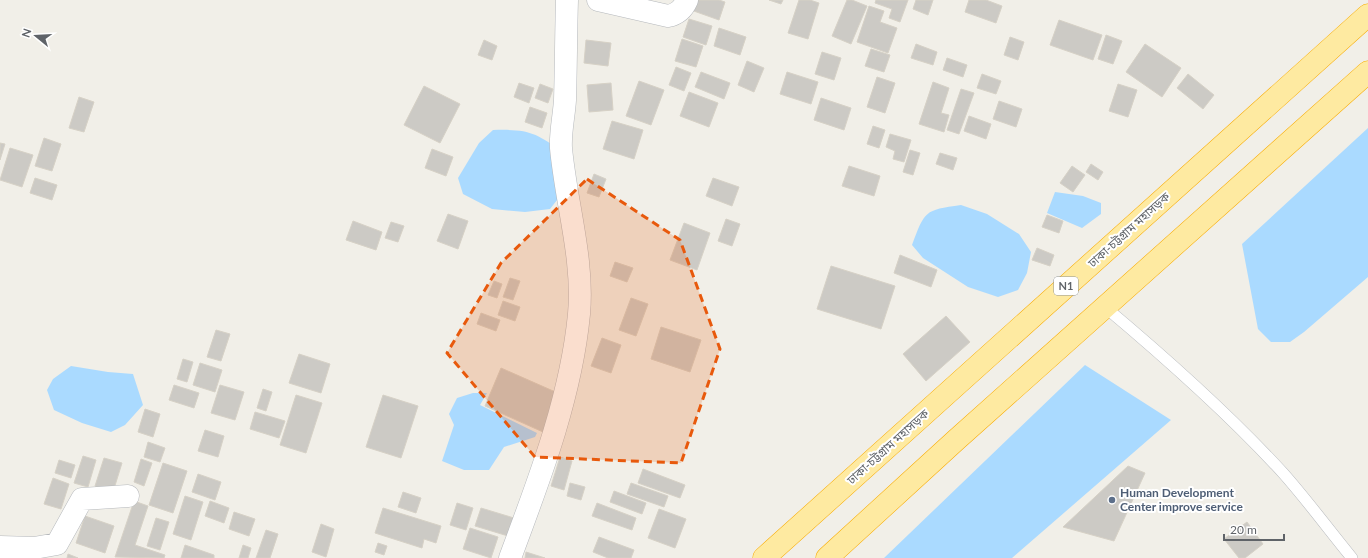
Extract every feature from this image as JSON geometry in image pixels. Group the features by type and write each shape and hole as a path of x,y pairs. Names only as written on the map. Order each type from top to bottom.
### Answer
{"highway":[{"name":"ঢাকা-চট্টগ্রাম মহাসড়ক","path":"764,558 1368,15"},
{"path":"827,558 1105,306 1368,72"}],"street":[{"path":"510,558 537,486 566,389 579,313 580,277 561,146 565,100 567,0 573,0"},
{"path":"598,0 668,16 676,14 684,7 687,0"},
{"path":"0,547 34,548 57,544 82,499 128,496"}],"lane":[{"path":"1105,306 1164,357 1236,425 1283,474 1352,558"}],"highlighted area":[{"path":"587,179 680,240 720,349 681,463 535,457 447,353 501,263"}],"water":[{"path":"1368,128 1368,277 1304,332 1290,342 1271,342 1258,329 1242,244"},
{"path":"493,130 515,130 531,133 546,140 564,153 561,195 550,209 525,212 492,209 463,194 458,178 479,143"},
{"path":"1055,192 1083,196 1101,203 1101,214 1082,228 1047,213"},
{"path":"961,205 987,214 1019,234 1031,252 1027,273 1018,290 998,297 968,287 923,258 912,245 923,219 928,214 940,209"},
{"path":"1085,365 1171,420 1012,558 884,558"},
{"path":"71,366 108,372 133,374 143,405 125,425 111,432 82,423 54,410 47,390 53,379"},
{"path":"473,393 487,393 480,405 537,433 535,437 504,447 489,470 464,470 442,461 454,425 449,414 457,398"}],"building":[{"path":"695,0 719,0 725,2 719,20 691,10"},
{"path":"769,0 783,0 781,4"},
{"path":"799,0 810,0 819,3 808,39 788,33"},
{"path":"847,0 852,0 867,6 851,44 832,36"},
{"path":"876,0 908,0 900,22 889,18 892,9 875,3"},
{"path":"916,0 933,0 928,15 913,9"},
{"path":"969,0 986,0 1002,6 996,23 965,12"},
{"path":"869,6 884,11 880,22 897,28 888,53 857,42"},
{"path":"689,19 712,26 706,45 683,37"},
{"path":"1059,20 1102,35 1093,60 1050,45"},
{"path":"719,28 746,37 740,55 714,46"},
{"path":"1106,35 1122,41 1113,64 1098,59"},
{"path":"1010,37 1024,42 1018,60 1004,55"},
{"path":"682,39 703,46 696,67 675,61"},
{"path":"484,40 497,46 492,60 478,55"},
{"path":"586,40 611,43 608,66 584,63"},
{"path":"916,44 937,52 933,65 911,58"},
{"path":"1145,44 1181,68 1162,97 1126,72"},
{"path":"871,49 890,55 884,72 865,66"},
{"path":"822,52 841,58 834,80 815,74"},
{"path":"947,58 967,65 963,77 943,70"},
{"path":"747,61 764,68 754,92 738,85"},
{"path":"676,67 691,73 684,91 669,85"},
{"path":"701,72 730,83 724,99 695,87"},
{"path":"787,72 818,82 811,104 780,94"},
{"path":"982,74 1001,81 996,94 977,88"},
{"path":"1188,74 1214,95 1203,109 1177,88"},
{"path":"877,77 895,83 885,113 867,107"},
{"path":"639,81 664,90 651,125 626,116"},
{"path":"933,82 949,88 941,113 949,115 944,132 919,124"},
{"path":"519,83 534,88 529,103 514,97"},
{"path":"611,83 613,110 589,112 587,85"},
{"path":"540,84 553,89 548,103 535,98"},
{"path":"1118,84 1137,90 1128,117 1109,111"},
{"path":"424,86 460,104 440,143 404,125"},
{"path":"961,89 974,93 959,134 947,130"},
{"path":"689,92 718,103 709,127 680,116"},
{"path":"79,97 94,102 84,132 69,128"},
{"path":"821,98 851,108 844,130 814,120"},
{"path":"999,101 1022,109 1016,127 993,119"},
{"path":"530,107 547,113 542,128 525,122"},
{"path":"969,116 991,124 986,139 964,131"},
{"path":"612,121 643,130 634,159 603,149"},
{"path":"873,126 885,130 879,148 867,144"},
{"path":"890,134 911,140 904,162 893,159 895,151 886,147"},
{"path":"44,138 61,144 52,171 35,166"},
{"path":"0,143 5,144 0,160"},
{"path":"10,148 33,155 22,187 0,180"},
{"path":"432,149 453,157 446,176 425,168"},
{"path":"910,150 920,153 913,175 903,172"},
{"path":"940,153 957,158 953,170 936,164"},
{"path":"1091,164 1103,172 1098,180 1086,172"},
{"path":"849,166 880,176 874,196 842,186"},
{"path":"1072,166 1085,175 1073,192 1060,183"},
{"path":"594,174 606,179 599,197 587,193"},
{"path":"35,178 57,185 52,200 30,193"},
{"path":"713,178 739,187 732,206 706,196"},
{"path":"448,214 468,221 458,249 437,241"},
{"path":"1047,215 1063,221 1059,233 1042,227"},
{"path":"726,219 740,224 732,246 718,241"},
{"path":"353,221 382,232 376,250 346,240"},
{"path":"391,222 404,226 398,242 385,238"},
{"path":"684,223 710,233 697,270 670,260"},
{"path":"1037,248 1054,255 1050,266 1032,260"},
{"path":"900,255 937,270 931,287 894,273"},
{"path":"615,262 633,268 627,282 610,276"},
{"path":"831,266 895,286 881,329 817,309"},
{"path":"510,278 520,281 513,300 503,297"},
{"path":"494,281 502,284 497,298 488,295"},
{"path":"631,298 648,304 636,336 619,330"},
{"path":"503,301 520,307 515,321 498,315"},
{"path":"481,313 500,320 496,331 477,324"},
{"path":"946,316 970,342 926,381 903,354"},
{"path":"661,327 701,340 690,372 651,359"},
{"path":"216,330 230,334 221,361 207,357"},
{"path":"602,338 621,345 611,373 591,366"},
{"path":"299,354 330,364 321,393 289,383"},
{"path":"183,359 193,362 187,382 177,379"},
{"path":"200,363 222,370 215,392 193,385"},
{"path":"501,368 560,394 543,432 485,406"},
{"path":"174,385 199,393 194,408 169,400"},
{"path":"220,385 244,392 235,420 211,413"},
{"path":"263,389 272,392 266,411 257,408"},
{"path":"296,395 322,403 306,453 280,445"},
{"path":"383,395 418,406 401,458 366,447"},
{"path":"145,409 160,414 153,437 138,432"},
{"path":"255,412 285,421 279,438 250,429"},
{"path":"205,430 224,436 218,457 198,451"},
{"path":"148,442 165,448 160,462 144,457"},
{"path":"83,456 96,460 88,487 74,483"},
{"path":"560,457 572,461 564,490 551,486"},
{"path":"104,458 122,463 113,492 95,486"},
{"path":"141,459 152,463 144,486 134,482"},
{"path":"59,460 75,465 71,478 55,473"},
{"path":"163,463 187,471 173,513 149,505"},
{"path":"1128,466 1145,473 1114,541 1063,527"},
{"path":"643,469 685,485 680,498 638,483"},
{"path":"198,474 221,482 215,500 192,492"},
{"path":"53,478 69,484 61,509 44,504"},
{"path":"570,483 585,487 581,500 567,496"},
{"path":"631,483 668,496 664,507 627,494"},
{"path":"614,491 646,503 642,514 610,502"},
{"path":"403,492 421,498 416,513 398,507"},
{"path":"185,496 203,502 191,540 173,534"},
{"path":"134,501 148,506 135,545 165,555 164,558 115,557"},
{"path":"210,501 229,508 224,523 205,516"},
{"path":"457,503 473,508 466,530 450,525"},
{"path":"597,503 636,518 632,530 592,516"},
{"path":"383,508 441,526 436,543 424,539 422,548 375,533"},
{"path":"481,508 514,518 508,536 475,526"},
{"path":"659,509 686,519 675,548 648,538"},
{"path":"234,512 255,519 249,536 229,529"},
{"path":"85,516 114,526 105,553 76,543"},
{"path":"156,518 169,522 160,550 147,546"},
{"path":"1247,522 1263,544 1245,558 1239,558 1224,539"},
{"path":"321,524 334,529 326,557 312,552"},
{"path":"470,528 498,537 491,558 463,549"},
{"path":"266,530 278,534 270,558 256,558"},
{"path":"599,537 634,550 631,558 608,558 593,552"},
{"path":"378,543 387,546 384,555 375,552"},
{"path":"185,545 214,555 214,558 181,558"},
{"path":"243,545 251,548 248,558 239,558"},
{"path":"526,552 545,558 525,558"},
{"path":"68,554 78,558 67,558"}],"place":[{"name":"Human Development Center improve service","path":"1112,500"}]}
